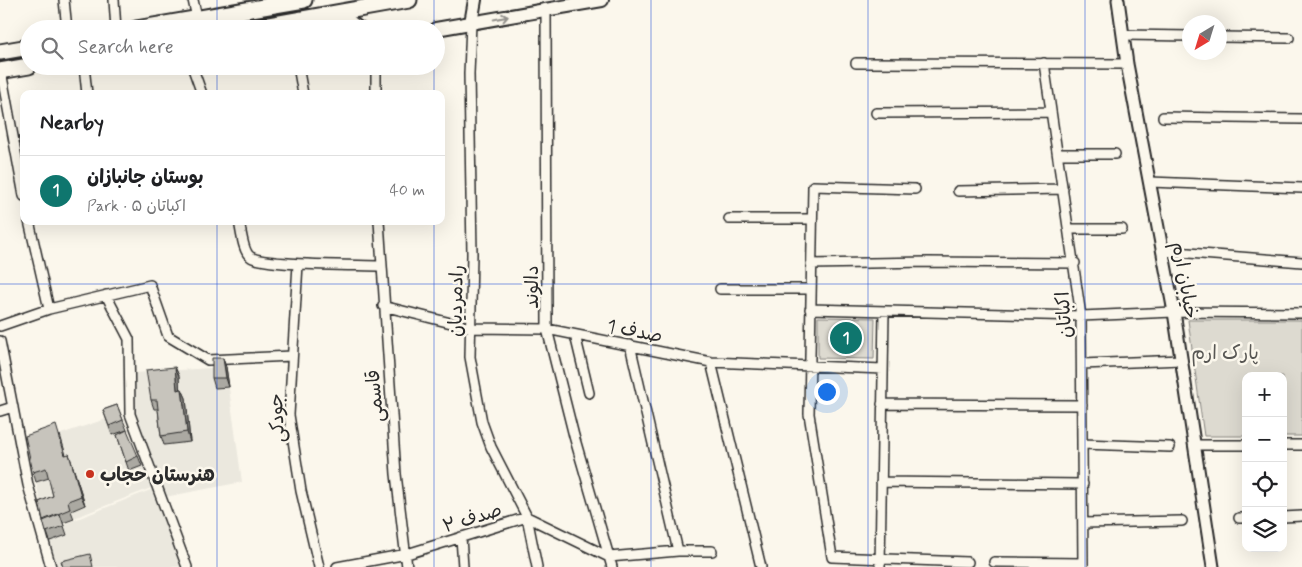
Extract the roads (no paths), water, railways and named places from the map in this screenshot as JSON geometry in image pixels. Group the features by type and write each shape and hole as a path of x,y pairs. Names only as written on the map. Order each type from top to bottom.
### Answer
{"main road":[{"path":"186,20 273,3 304,0"},
{"path":"309,20 409,0"},
{"path":"470,24 475,0"},
{"path":"445,28 602,0"},
{"path":"337,13 347,20"},
{"path":"0,52 20,49"},
{"path":"0,71 20,68"}],"street":[{"path":"64,0 66,20"},
{"path":"114,0 115,20"},
{"path":"193,0 197,18"},
{"name":"خیابان ارم","path":"1118,0 1127,64 1174,312 1213,567"},
{"name":"دالوند","path":"546,9 547,329 574,436 612,567"},
{"name":"رادمردیان","path":"470,24 472,254 470,357 482,422 491,447 527,517 537,567"},
{"path":"1123,35 1182,36"},
{"path":"1227,36 1289,38"},
{"path":"856,63 1127,64"},
{"name":"اکباتان","path":"1044,63 1075,263 1081,316 1083,565"},
{"path":"0,71 20,175"},
{"path":"85,75 87,90"},
{"path":"195,75 201,90"},
{"path":"300,75 302,90"},
{"path":"376,75 376,90"},
{"path":"876,113 1052,112"},
{"path":"1162,117 1302,119"},
{"path":"1058,154 1115,154"},
{"path":"1150,182 1302,188"},
{"path":"915,189 813,186 809,414 832,557 880,562 968,562"},
{"path":"958,191 1063,189"},
{"path":"729,219 812,219"},
{"path":"30,225 49,309"},
{"path":"240,225 249,257 298,264 381,266"},
{"name":"قاسمی","path":"379,225 383,306 396,474 407,554 407,567"},
{"path":"1070,229 1122,229"},
{"path":"1163,251 1302,262"},
{"path":"811,264 928,262 1075,263"},
{"name":"جودکی","path":"298,264 288,415 301,491 320,567"},
{"path":"0,326 49,309 150,285 168,336 208,360 292,356"},
{"path":"720,289 811,289"},
{"path":"106,295 129,340 130,414 187,567"},
{"name":"صدف 1","path":"383,306 471,328 547,329 711,362 883,369"},
{"path":"810,309 1081,316 1174,312 1302,313"},
{"path":"880,562 884,312"},
{"path":"575,335 588,393"},
{"path":"0,341 28,485 51,567"},
{"path":"630,345 678,551"},
{"path":"1082,364 1182,360"},
{"path":"711,362 760,567"},
{"path":"882,404 1082,405"},
{"path":"0,411 13,407"},
{"path":"1082,444 1170,447"},
{"path":"1195,445 1242,445"},
{"path":"1287,445 1302,445"},
{"path":"881,482 1083,484"},
{"path":"1287,517 1302,516"},
{"name":"صدف ۲","path":"337,567 407,554 527,517 609,557"},
{"path":"1083,523 1182,521"},
{"path":"461,537 463,567"},
{"path":"609,557 678,551 712,551"},
{"path":"994,562 1083,565"}],"place":[{"name":"بوستان جانبازان","path":"846,338"},
{"name":"هنرستان حجاب","path":"90,474"}],"park label":[{"name":"پارک ارم","path":"1225,352"}]}
